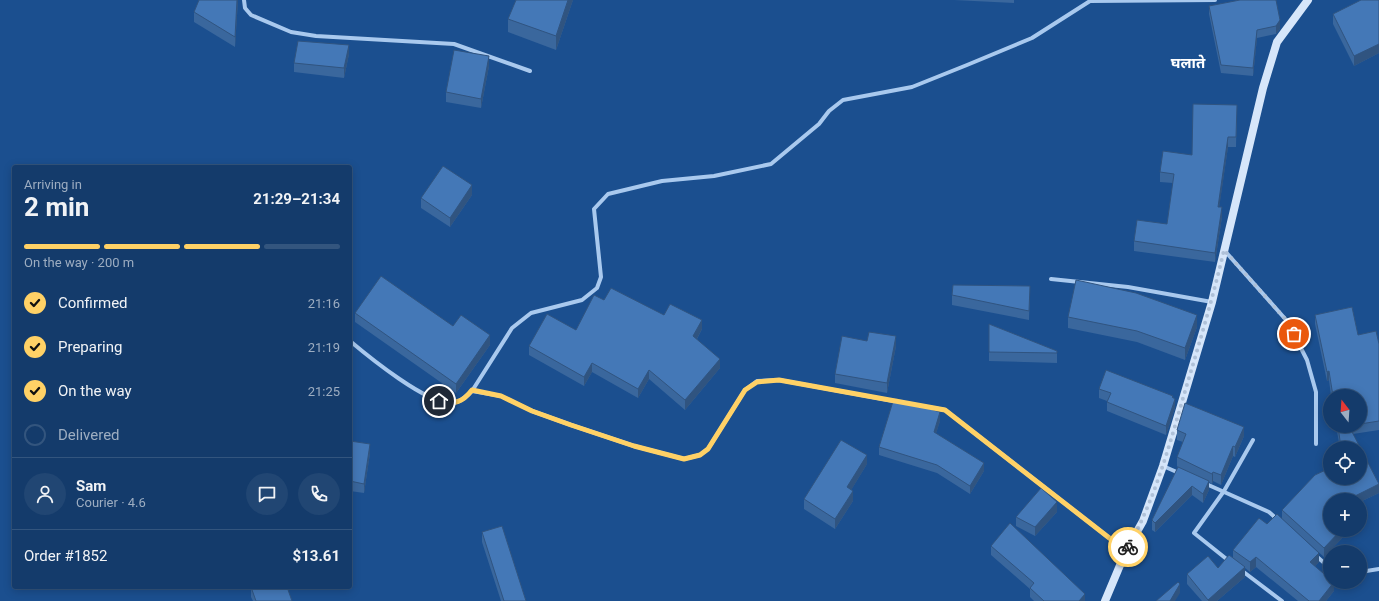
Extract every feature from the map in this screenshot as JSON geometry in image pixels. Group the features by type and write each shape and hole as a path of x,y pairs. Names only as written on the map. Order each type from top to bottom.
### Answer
{"main road":[{"path":"1105,601 1126,551 1143,521 1163,466 1212,302 1263,88 1277,42 1307,0"}],"street":[{"path":"244,0 245,8 251,15 291,32 316,36 454,44 530,71"},
{"path":"352,343 386,371 439,401 453,404 466,398 512,328 531,313 582,300 597,288 601,277 594,209 608,194 662,181 714,176 771,164 819,124 829,111 843,100 912,87 967,65 1032,38 1090,1 1215,0"},
{"path":"1224,250 1287,321 1307,360 1316,392 1316,444"},
{"path":"1051,279 1128,287 1212,302"},
{"path":"472,390 501,396 532,411 577,427 634,446 684,459 700,455 708,449 745,390 757,382 779,380 945,410 1126,551"},
{"path":"1232,562 1194,533 1224,491 1253,440"},
{"path":"1163,466 1184,474"},
{"path":"1197,480 1269,512 1280,522"},
{"path":"1313,553 1323,562"},
{"path":"1238,567 1282,601"},
{"path":"1367,571 1379,569"}],"building":[{"path":"199,0 237,0 235,37 194,12"},
{"path":"516,0 568,0 556,36 508,19"},
{"path":"1240,0 1276,0 1280,20 1276,26 1257,30 1253,68 1221,65 1209,6"},
{"path":"1361,0 1379,0 1379,44 1354,56 1333,14"},
{"path":"298,41 349,45 344,68 294,63"},
{"path":"454,50 489,56 481,99 446,92"},
{"path":"1193,104 1237,105 1236,137 1228,137 1218,207 1222,207 1215,253 1134,241 1137,220 1167,224 1174,174 1160,172 1163,151 1192,155"},
{"path":"443,166 472,185 450,218 421,198"},
{"path":"381,276 453,326 461,315 490,335 456,384 355,313"},
{"path":"1076,280 1136,293 1197,315 1185,348 1137,331 1068,317"},
{"path":"953,285 1030,286 1029,311 952,295"},
{"path":"611,288 664,315 670,304 702,320 693,336 720,359 685,400 649,370 638,389 592,363 584,377 529,346 547,314 576,330 594,295 604,300"},
{"path":"1352,307 1358,335 1376,331 1379,344 1379,421 1367,423 1367,389 1332,389 1315,315"},
{"path":"989,324 1057,351 1057,353 989,352"},
{"path":"869,332 896,336 887,383 835,374 842,336 867,341"},
{"path":"1106,370 1173,396 1172,397 1175,399 1166,426 1107,402 1111,393 1099,389"},
{"path":"894,398 940,412 934,432 984,463 970,486 937,465 879,447"},
{"path":"1185,403 1244,427 1235,447 1233,446 1221,475 1213,472 1212,474 1177,457 1186,434 1177,430"},
{"path":"1339,433 1353,433 1357,441 1340,441"},
{"path":"841,440 867,455 847,487 853,491 835,519 804,499"},
{"path":"352,441 370,444 364,484 352,481"},
{"path":"1367,461 1379,484 1361,493 1323,493 1323,537 1334,537 1327,545 1323,545 1323,547 1282,510 1315,475 1323,471 1323,485 1367,485"},
{"path":"1178,467 1209,481 1203,494 1192,486 1155,523 1152,520"},
{"path":"1041,488 1057,502 1035,527 1016,517"},
{"path":"1277,514 1319,553 1310,562 1323,573 1323,589 1328,589 1319,601 1309,601 1256,557 1250,562 1233,550 1259,518 1267,524"},
{"path":"1010,523 1085,594 1079,601 1044,601 1030,588 1034,583 991,546"},
{"path":"502,526 526,601 504,601 482,532"},
{"path":"1229,555 1245,567 1208,600 1187,574 1208,556 1218,568"},
{"path":"1178,582 1180,584 1170,601 1156,601"},
{"path":"252,589 288,589 292,601 256,601"}],"way so far":[{"path":"1128,547 1143,521 1163,466 1212,302 1224,250 1287,321 1294,334"}],"district":[{"name":"घलाते","path":"1188,63"}],"route":[{"path":"439,401 453,404 466,398 472,390 501,396 532,411 571,425 634,446 684,459 700,455 708,449 745,390 757,382 779,380 945,410 1126,551 1128,547"}]}
